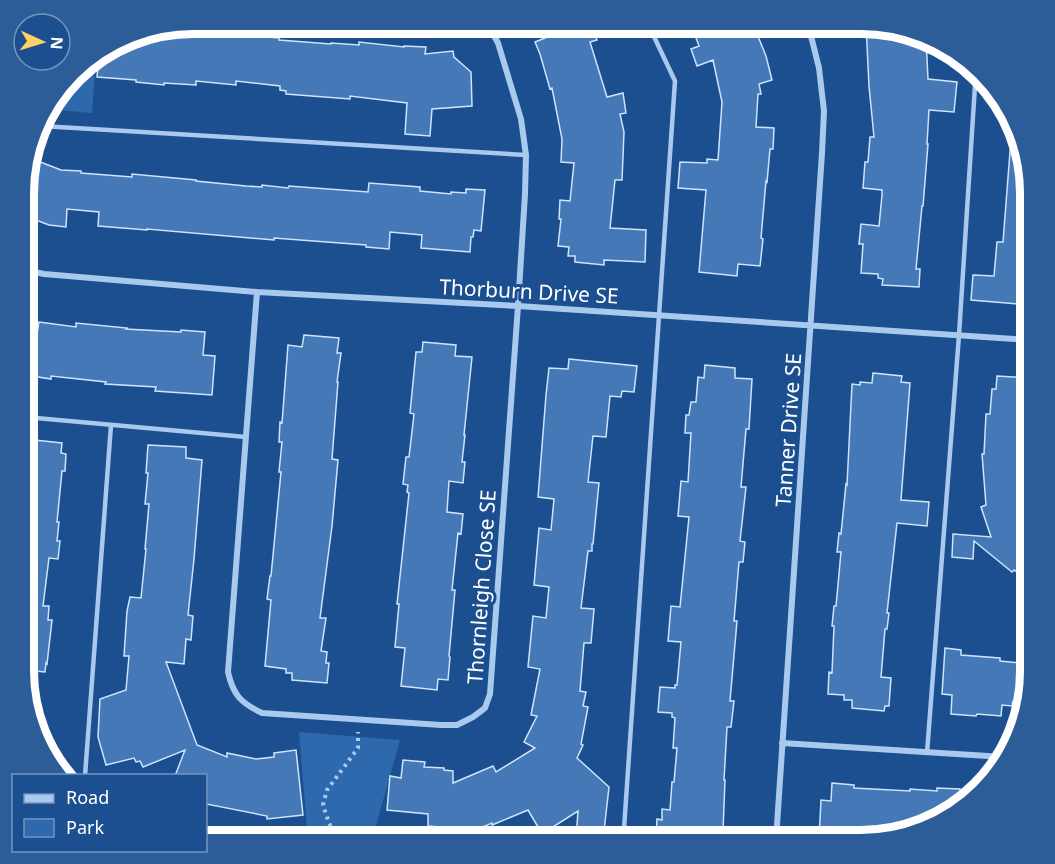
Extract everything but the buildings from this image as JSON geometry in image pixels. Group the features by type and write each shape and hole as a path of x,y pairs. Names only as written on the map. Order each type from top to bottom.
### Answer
{"street":[{"path":"494,35 521,119 526,155 518,306"},
{"name":"Tanner Drive SE","path":"777,829 812,325 824,111 819,68 811,35"},
{"name":"Thorburn Drive SE","path":"34,272 257,292 518,306 1020,339"},
{"name":"Thornleigh Close SE","path":"257,292 228,672 231,686 238,698 262,713 359,720 457,725 485,708 490,694 518,306"},
{"path":"782,743 995,757"}],"lane":[{"path":"624,829 675,81 653,35"},
{"path":"927,753 959,335 975,82"},
{"path":"50,127 526,155"},
{"path":"34,418 246,437"},
{"path":"86,774 111,425"}],"path":[{"path":"332,830 323,805 327,790 358,748 359,720"}],"green space":[{"path":"95,69 92,113 59,110 74,89"},
{"path":"299,732 400,740 375,830 307,830"}]}
